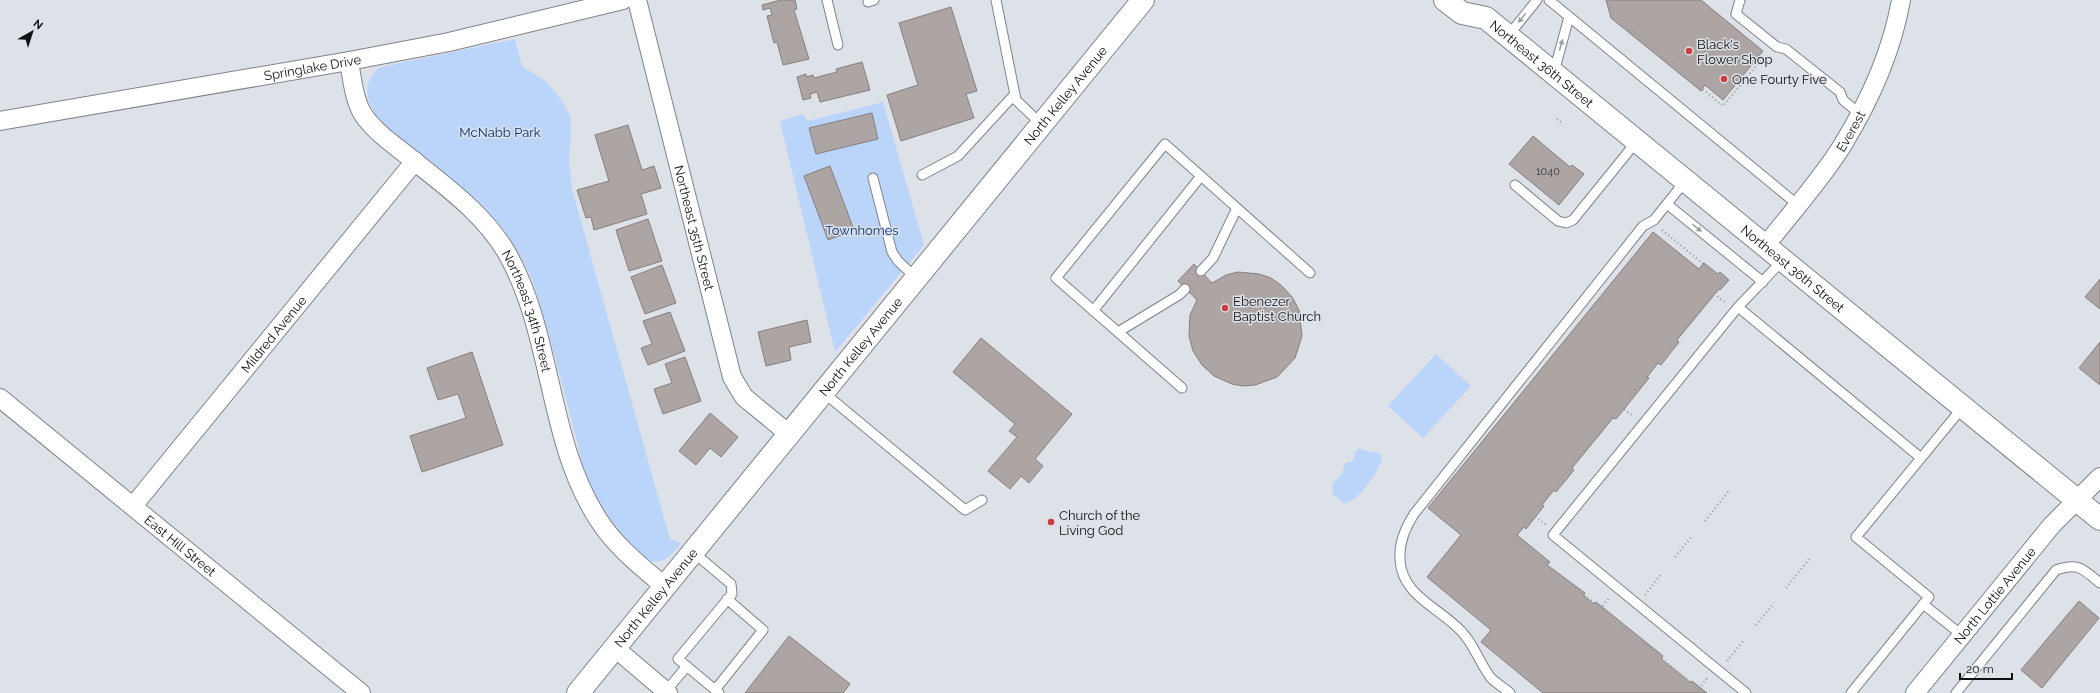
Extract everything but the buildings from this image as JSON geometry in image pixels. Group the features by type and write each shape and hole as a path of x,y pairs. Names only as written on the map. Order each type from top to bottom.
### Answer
{"main road":[{"name":"North Kelley Avenue","path":"578,693 1143,0"},
{"name":"Northeast 36th Street","path":"1445,0 1462,13 1482,9 1508,36 1553,74 1766,245 2100,519"}],"street":[{"name":"Springlake Drive","path":"0,121 349,61 449,42 623,0"},
{"name":"Northeast 35th Street","path":"637,0 732,377 744,397 789,434"},
{"name":"Everest","path":"1766,245 1841,147 1860,114 1876,82 1898,15 1901,0"},
{"name":"Northeast 34th Street","path":"349,61 356,93 364,115 381,134 478,216 507,254 521,282 536,322 575,475 584,494 609,535 621,549 665,587"},
{"name":"Mildred Avenue","path":"133,506 415,162"},
{"name":"East Hill Street","path":"0,398 361,693"},
{"name":"North Lottie Avenue","path":"1915,693 2052,525 2100,477"},
{"path":"615,648 667,692"}],"lane":[{"path":"827,0 838,44"},
{"path":"996,0 1014,95 1016,100 1041,124"},
{"path":"1508,36 1537,0"},
{"path":"1549,0 1798,205"},
{"path":"1740,0 1736,14 1774,44 1786,49 1840,92 1843,100 1860,114"},
{"path":"1553,74 1569,17"},
{"path":"922,175 958,156 1014,95"},
{"path":"1515,186 1558,220 1566,223 1573,220 1637,141"},
{"path":"1182,388 1056,278 1165,144 1310,273"},
{"path":"1093,310 1201,176"},
{"path":"873,178 892,252 898,261 916,278"},
{"path":"1510,693 1492,678 1462,632 1416,594 1406,583 1401,570 1400,548 1404,531 1414,514 1643,226 1654,220 1686,180"},
{"path":"1667,204 1763,282"},
{"path":"1201,272 1213,258 1237,208"},
{"path":"1746,693 1553,535 1738,307 1783,260"},
{"path":"1118,332 1179,295 1185,289"},
{"path":"1738,307 1922,458"},
{"path":"823,392 965,510 982,500"},
{"path":"1851,693 1929,597 1856,537 1963,407"},
{"path":"693,552 731,584 732,594 727,599 678,659 717,691 763,630 727,599"},
{"path":"1956,693 2056,570 2070,565 2083,569 2100,583"},
{"path":"1924,604 1963,636"},
{"path":"667,692 687,666"}],"path":[{"path":"1610,0 1614,16 1723,106 1774,44"},
{"path":"1556,118 1563,124"},
{"path":"1705,521 1728,492"},
{"path":"1675,558 1692,536"},
{"path":"1786,588 1810,558"},
{"path":"1644,595 1662,573"},
{"path":"1600,609 1610,597"},
{"path":"1756,625 1774,603"},
{"path":"1727,661 1744,640"},
{"path":"1699,689 1711,674"}],"green space":[{"name":"McNabb Park","path":"515,39 522,66 547,82 561,100 570,116 571,134 569,161 572,189 670,539 681,543 668,557 660,561 650,561 632,549 604,513 591,488 587,479 535,289 520,255 509,239 483,208 453,181 381,122 369,102 367,91 369,80 381,67"},
{"name":"Townhomes","path":"883,102 924,245 835,352 780,121 803,114 807,121"},
{"path":"1436,354 1471,386 1423,438 1388,406"},
{"path":"1359,448 1370,452 1376,452 1382,456 1381,462 1368,484 1361,492 1349,502 1343,503 1333,494 1332,485 1342,473 1346,462 1352,462 1355,456 1354,453"}],"place":[{"name":"Black's Flower Shop","path":"1689,51"},
{"name":"One Fourty Five","path":"1724,79"},
{"name":"Ebenezer Baptist Church","path":"1225,308"},
{"name":"Church of the Living God","path":"1051,522"}]}
